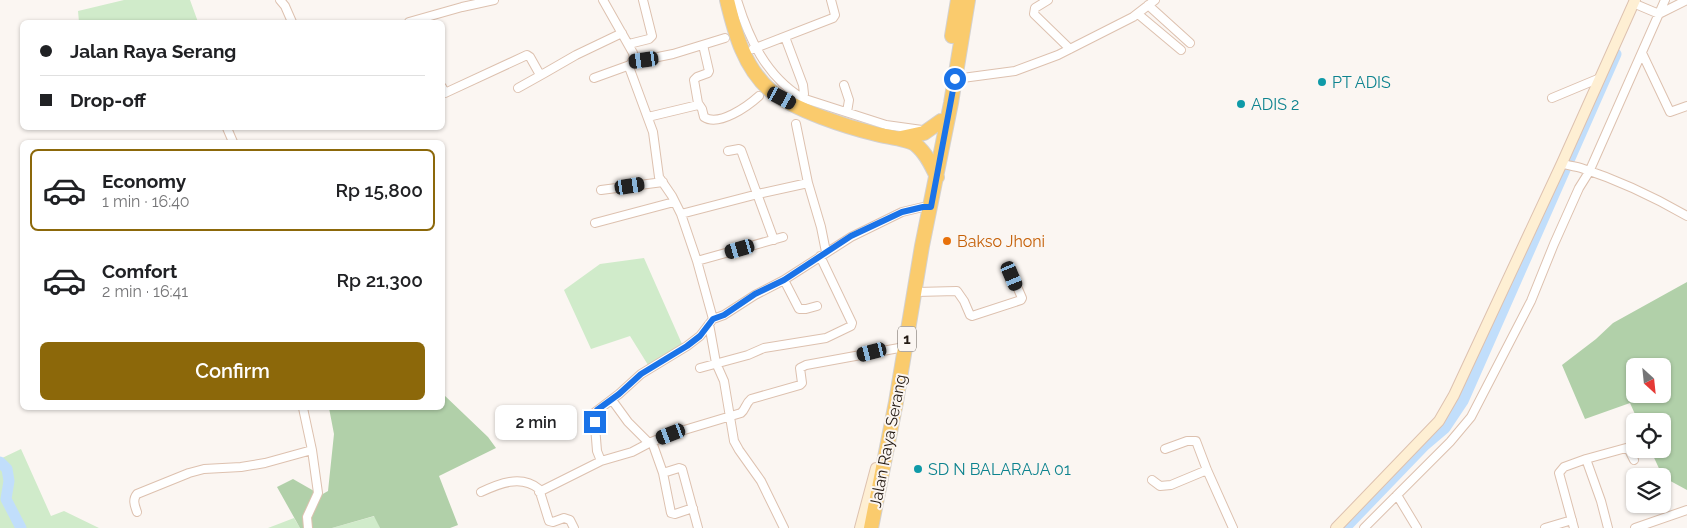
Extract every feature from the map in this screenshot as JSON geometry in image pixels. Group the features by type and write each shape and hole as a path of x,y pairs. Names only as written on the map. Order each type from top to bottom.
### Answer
{"highway":[{"path":"727,0 735,35 750,50 759,78 770,90 782,98 800,108 852,127 906,141 938,131"},
{"name":"Jalan Raya Serang","path":"938,131 955,79 958,0"},
{"name":"Jalan Raya Serang","path":"869,528 912,291 922,246 934,174 938,131 956,41 968,0"},
{"path":"906,141 918,135 938,131"},
{"path":"906,141 934,174"},
{"name":"Jalan Raya Serang","path":"880,469 899,348 906,323"}],"street":[{"path":"280,0 291,20"},
{"path":"419,20 494,0"},
{"path":"603,0 630,44 634,58 630,69 655,141 658,172 681,214 697,261 711,322 716,363 724,381 734,441 761,481 784,528"},
{"path":"630,44 649,39 652,36 643,0"},
{"path":"737,0 750,50 791,91 802,98 886,125 938,131"},
{"path":"750,50 833,18 835,15 831,0"},
{"path":"1048,0 1035,8 1034,14 1070,49"},
{"path":"1364,528 1373,525 1398,495 1472,417 1531,301 1586,170 1666,0"},
{"path":"1659,14 1687,0"},
{"path":"955,79 1015,71 1058,55 1138,14 1151,2 1190,43"},
{"path":"1336,528 1439,421 1454,395 1563,164 1635,3 1659,14"},
{"path":"1138,14 1181,50"},
{"path":"518,88 576,55 622,33"},
{"path":"784,37 803,85 804,94 802,98"},
{"path":"594,78 631,63 672,54 725,38"},
{"path":"703,45 709,71 694,80 698,105 702,109 704,117 714,120 724,118 759,96"},
{"path":"1642,54 1670,112 1687,106"},
{"path":"445,90 527,56 531,59 539,73 542,74"},
{"path":"1552,98 1600,78"},
{"path":"844,86 849,100 848,112"},
{"path":"648,117 698,105"},
{"path":"700,368 764,348 826,338 851,326 852,323 823,254 821,227 808,183 796,124"},
{"path":"728,151 741,150 774,240"},
{"path":"1563,164 1586,170 1632,188 1667,204 1687,216"},
{"path":"601,190 662,182"},
{"path":"681,214 808,183"},
{"path":"595,223 674,202"},
{"path":"601,461 597,451 594,413 641,374 687,346 700,336 711,322 755,294 784,280 851,236 894,215 927,207"},
{"path":"697,261 783,237"},
{"path":"912,291 957,291 972,316 1021,300 1022,298 1012,276"},
{"path":"784,280 799,309 817,306"},
{"path":"539,492 601,461 632,452 650,442 741,413 744,411 747,402 752,399 800,385 802,383 799,370 801,367 899,348"},
{"path":"612,400 628,422 650,442 664,473 672,513 675,514 693,508"},
{"path":"303,410 312,450 318,493 308,517 308,528"},
{"path":"1165,449 1181,442 1196,441 1233,528"},
{"path":"1544,528 1573,524 1559,473 1564,467 1626,448 1634,460"},
{"path":"137,512 134,497 137,494 189,473 204,469 241,467 264,463 312,450"},
{"path":"1586,459 1608,528"},
{"path":"664,473 679,468 682,469 698,528"},
{"path":"1152,480 1160,486 1169,485 1207,470"},
{"path":"481,492 498,484 511,481 537,486 548,521 553,522 566,518 570,520 574,528"},
{"path":"1398,495 1417,528"},
{"path":"1635,528 1658,524 1687,510"}],"green space":[{"path":"124,0 190,0 197,20 79,20 78,11"},
{"path":"644,258 682,344 648,365 630,336 591,349 564,290 600,264"},
{"path":"1687,282 1687,490 1671,481 1671,468 1659,468 1654,458 1671,458 1671,413 1634,413 1630,403 1585,419 1562,365 1596,339 1613,323"},
{"path":"445,396 488,437 496,448 439,476 458,525 450,528 380,528 374,516 332,528 300,528 277,487 293,479 321,495 328,491 334,434 329,410 445,410"},
{"path":"21,449 51,516 64,511 99,528 0,528 0,459"},
{"path":"375,516 380,528 332,528"},
{"path":"294,518 300,528 268,528"}],"waterway":[{"path":"1345,528 1425,445 1445,428 1463,401 1616,54"},
{"path":"0,462 7,469 9,481 6,499 21,528"}],"place":[{"name":"PT ADIS","path":"1322,82"},
{"name":"ADIS 2","path":"1241,104"},
{"name":"Bakso Jhoni","path":"947,241"},
{"name":"SD N BALARAJA 01","path":"918,469"}],"route":[{"path":"595,422 594,413 597,410 619,394 641,374 675,355 700,336 713,319 724,315 755,294 784,280 851,236 902,212 931,207 955,79"}]}
